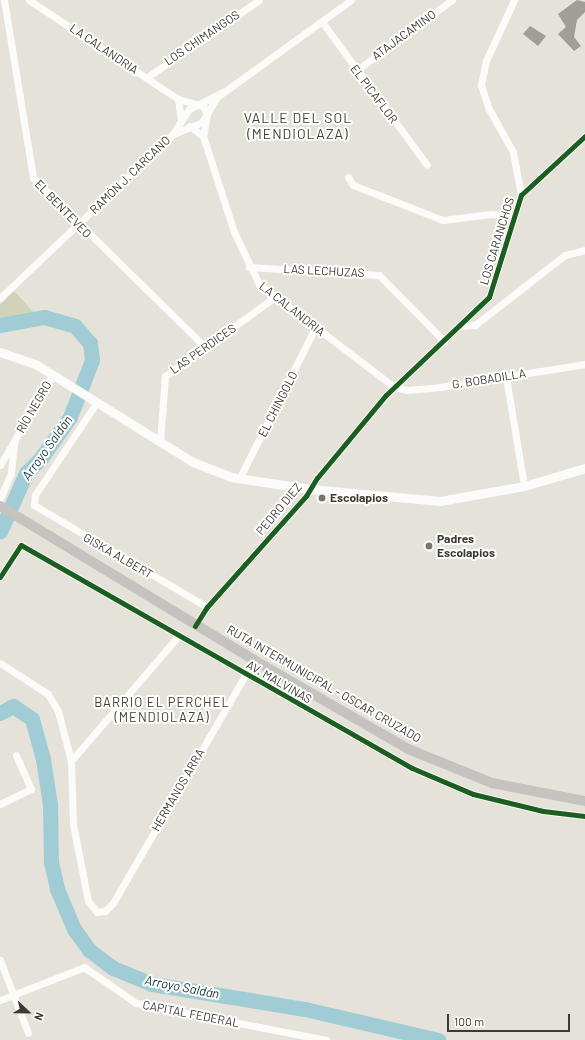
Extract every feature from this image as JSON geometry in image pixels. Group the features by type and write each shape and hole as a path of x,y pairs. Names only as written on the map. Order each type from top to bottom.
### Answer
{"main road":[{"name":"RUTA INTERMUNICIPAL - OSCAR CRUZADO","path":"0,506 197,623 419,749 496,778 585,796"},
{"name":"RUTA INTERMUNICIPAL - OSCAR CRUZADO","path":"197,623 254,660 393,741 451,768 513,788 585,801"}],"street":[{"name":"EL BENTEVEO","path":"4,0 30,173 78,225 206,348"},
{"name":"LA CALANDRIA","path":"29,0 178,99 200,103"},
{"name":"LOS CHIMANGOS","path":"146,78 259,0"},
{"name":"RAMÓN J. CARCANO","path":"0,298 173,134 189,109 225,92 351,0"},
{"name":"ATAJACAMINO","path":"356,70 452,0"},
{"path":"514,0 486,61 481,84 489,109 513,152 521,195"},
{"name":"EL PICAFLOR","path":"322,22 427,165"},
{"name":"RAMÓN J. CARCANO","path":"173,134 202,122 225,92"},
{"path":"178,99 182,121"},
{"path":"200,103 207,114"},
{"name":"LA CALANDRIA","path":"203,136 207,114"},
{"name":"LA CALANDRIA","path":"182,121 192,126 203,136 248,267 258,284 394,387"},
{"name":"LOS CARANCHOS","path":"394,387 460,326 492,291 521,195 585,136"},
{"path":"348,177 353,184 439,219 514,216"},
{"path":"460,326 475,325 565,254 585,250"},
{"name":"LAS LECHUZAS","path":"248,267 379,275 444,341"},
{"name":"LAS PERDICES","path":"160,442 163,381 170,372 206,348 275,297"},
{"name":"EL CHINGOLO","path":"239,479 316,328"},
{"path":"0,352 53,374 160,442 201,466 239,479 310,489 423,501 459,498 524,486 585,468"},
{"name":"G. BOBADILLA","path":"394,387 407,390 506,377 585,364"},
{"name":"RÍO NEGRO","path":"0,465 53,374"},
{"path":"506,377 524,486"},
{"name":"PEDRO DIEZ","path":"197,623 207,607 310,489 394,387"},
{"name":"GISKA ALBERT","path":"97,402 33,501 37,509 207,607"},
{"name":"RÍO NEGRO","path":"0,500 13,468 14,440"},
{"name":"AV. MALVINAS","path":"0,577 21,545 386,756 443,782 495,800 585,816"},
{"path":"71,761 178,636"},
{"name":"HERMANOS ARRA","path":"71,761 73,824 88,901 97,912 105,911 113,903 254,660"},
{"path":"0,663 48,694 58,712 71,761"},
{"path":"0,804 32,789 16,755"},
{"path":"0,960 28,1033"},
{"name":"CAPITAL FEDERAL","path":"0,1000 84,967 136,1003 326,1040"}],"green space":[{"path":"14,291 38,317 0,323 0,305"}],"building":[{"path":"577,0 585,2 585,12 577,20 574,37 581,46 574,51 558,34 566,27 558,14"},
{"path":"530,26 546,36 538,46 523,34"}],"waterway":[{"name":"Arroyo Saldán","path":"0,325 44,317 75,326 90,343 92,360 70,417 41,458 26,473 0,532"},
{"name":"Arroyo Saldán","path":"0,713 13,706 32,719 43,759 50,805 51,862 57,889 74,929 89,950 113,968 152,984 305,1009 438,1040"}],"cycle path":[{"path":"195,626 207,607 306,496 317,478 386,395 489,297 521,195 585,136"},
{"path":"0,577 21,545 412,768 473,794 543,811 585,816"}],"place":[{"name":"Escolapios","path":"322,498"},
{"name":"Padres Escolapios","path":"429,546"}],"district":[{"name":"VALLE DEL SOL (MENDIOLAZA)","path":"298,126"},
{"name":"BARRIO EL PERCHEL (MENDIOLAZA)","path":"162,710"}]}
